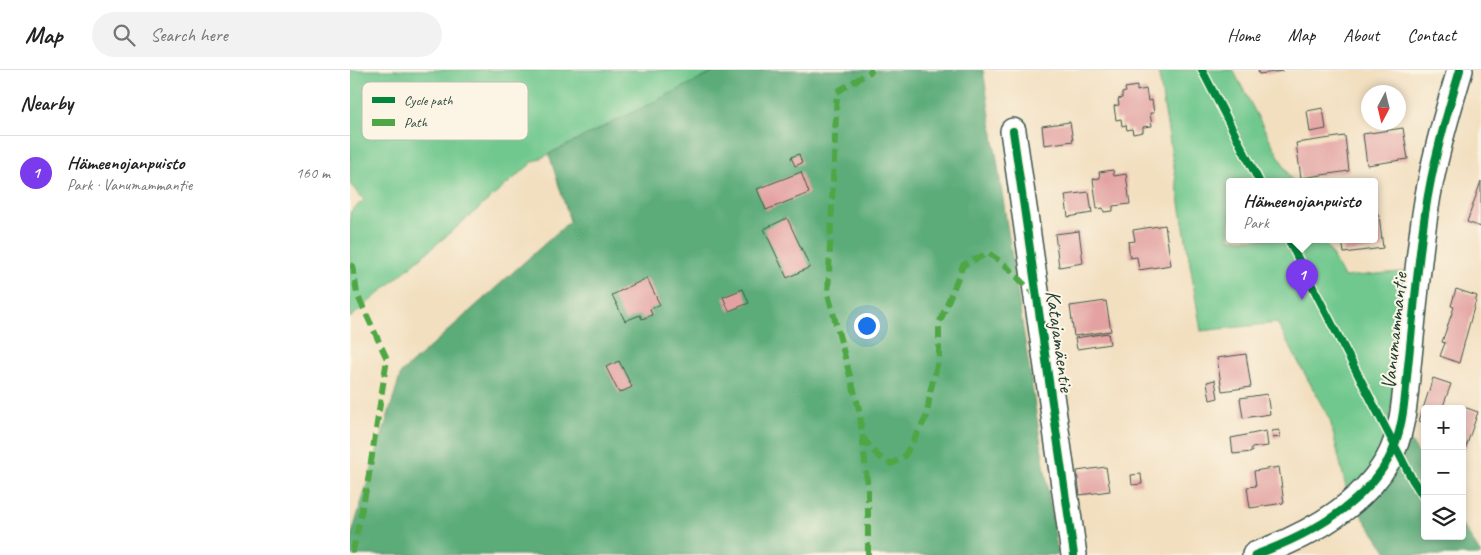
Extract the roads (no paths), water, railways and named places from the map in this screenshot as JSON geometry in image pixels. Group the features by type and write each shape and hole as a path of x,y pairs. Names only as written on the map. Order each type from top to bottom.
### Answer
{"street":[{"name":"Vanumammantie","path":"1255,555 1279,546 1328,519 1348,505 1366,489 1380,472 1395,446 1402,413 1425,212 1437,153 1460,70"},
{"name":"Katajamäentie","path":"1013,131 1074,555"}],"place":[{"name":"Hämeenojanpuisto","path":"1302,300"}]}
